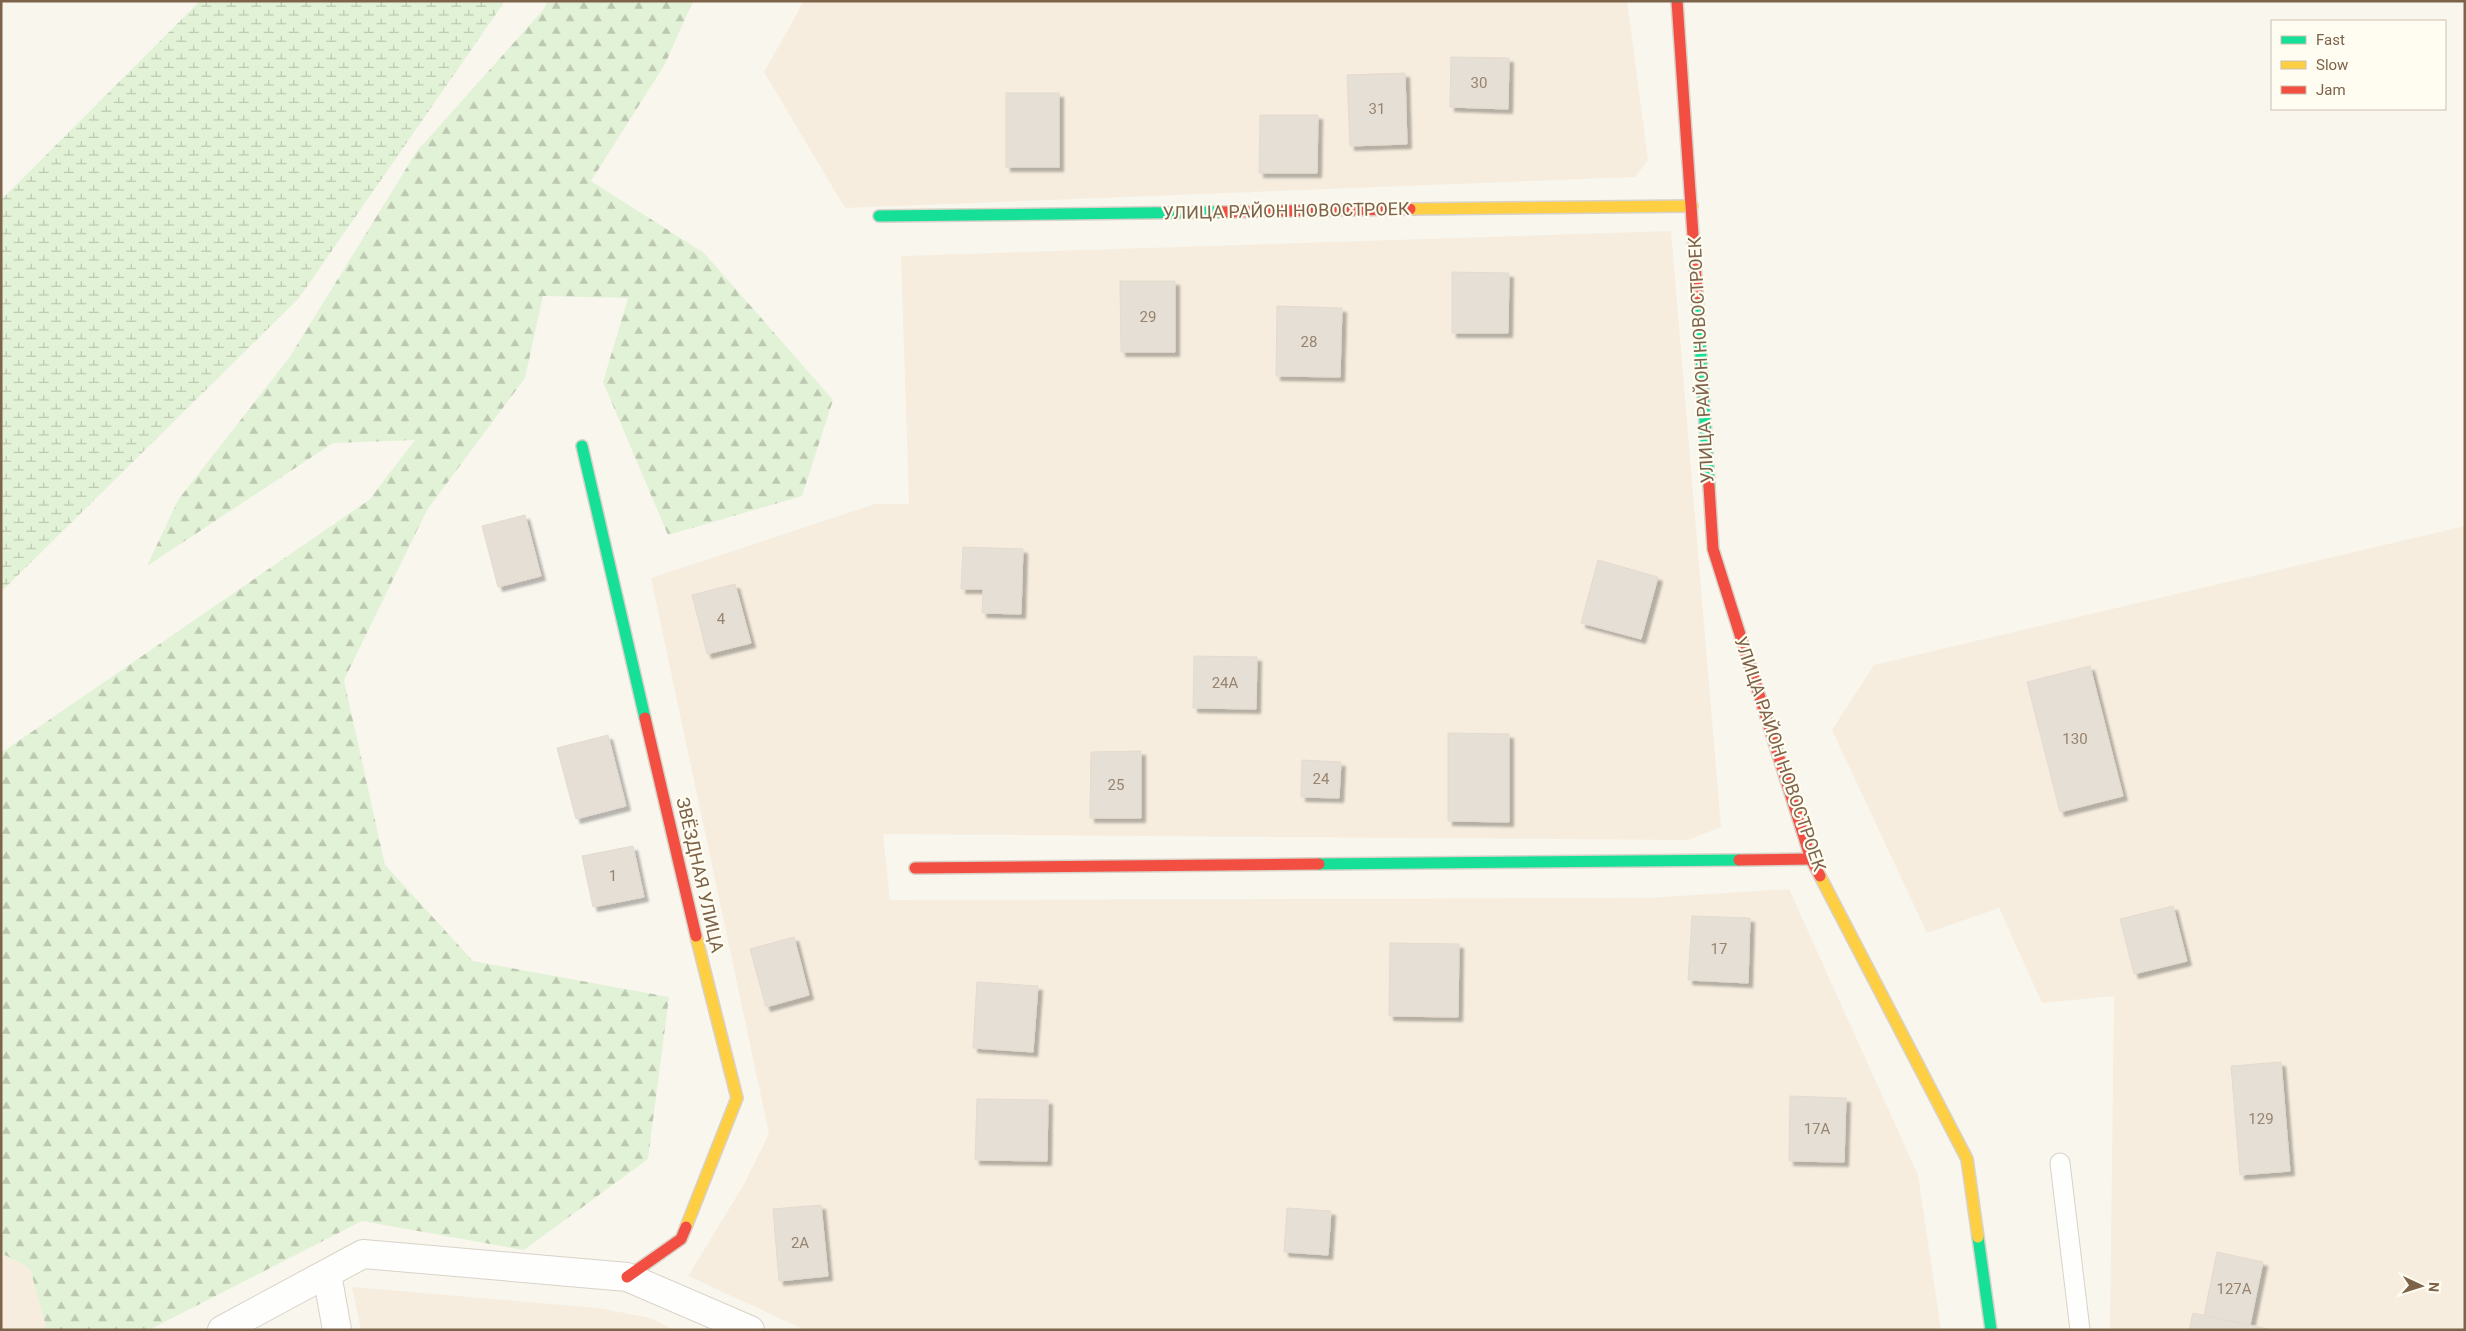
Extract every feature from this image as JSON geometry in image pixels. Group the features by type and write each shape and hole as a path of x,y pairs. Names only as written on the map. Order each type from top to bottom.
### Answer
{"street":[{"name":"УЛИЦА РАЙОН НОВОСТРОЕК","path":"1677,1 1692,206 1713,549 1811,859 1967,1159 1991,1330"},
{"name":"УЛИЦА РАЙОН НОВОСТРОЕК","path":"879,216 1692,206"},
{"name":"ЗВЁЗДНАЯ УЛИЦА","path":"582,446 693,924 737,1098 680,1239 627,1277"},
{"path":"915,868 1811,859"},
{"path":"222,1330 363,1254 627,1277 750,1330"},
{"path":"327,1274 337,1330"}],"lane":[{"path":"2060,1163 2080,1330"}],"shaded area":[{"path":"804,1 1627,1 1648,160 1635,177 845,208 764,72"},
{"path":"1671,231 1721,827 1688,840 883,834 890,900 1647,898 1789,889 1918,1175 1941,1330 805,1330 688,1276 743,1186 769,1134 651,578 875,504 909,504 901,256"},
{"path":"2465,526 2465,1330 2110,1330 2114,996 2042,1003 1999,908 1927,933 1832,730 1874,665"},
{"path":"1,1248 122,1330 1,1330"},
{"path":"352,1287 598,1308 651,1318 673,1330 361,1330"}],"green space":[{"path":"200,1 505,1 299,298 1,592 1,200"},
{"path":"548,1 693,1 665,64 591,181 704,253 833,400 802,496 668,535 603,382 628,298 543,296 525,378 427,510 344,680 385,865 473,961 669,997 648,1159 524,1250 362,1221 149,1330 47,1330 30,1268 1,1253 1,753 369,500 415,440 333,443 147,566 178,500 289,358 417,151 543,10"}],"building":[{"path":"1451,57 1509,58 1508,109 1450,107"},
{"path":"1405,73 1407,144 1350,146 1347,75"},
{"path":"1006,93 1059,93 1059,167 1006,167"},
{"path":"1260,115 1318,115 1317,173 1259,173"},
{"path":"1452,272 1509,273 1508,333 1452,333"},
{"path":"1120,281 1175,281 1175,352 1121,352"},
{"path":"1277,306 1342,308 1340,377 1276,376"},
{"path":"525,515 541,576 498,587 482,526"},
{"path":"963,547 1023,549 1021,614 982,613 983,589 961,589"},
{"path":"1598,560 1658,577 1641,639 1581,623"},
{"path":"735,584 751,643 707,654 692,595"},
{"path":"1194,656 1257,657 1256,709 1193,708"},
{"path":"2090,666 2123,796 2060,812 2027,682"},
{"path":"1448,733 1509,734 1509,822 1448,821"},
{"path":"608,735 626,806 576,819 557,748"},
{"path":"1141,751 1141,818 1090,818 1091,752"},
{"path":"1302,760 1341,762 1339,798 1301,797"},
{"path":"633,846 644,897 593,907 582,856"},
{"path":"2173,906 2187,961 2134,974 2120,919"},
{"path":"1692,916 1750,918 1748,983 1688,980"},
{"path":"794,937 809,995 766,1007 750,949"},
{"path":"1390,943 1459,944 1458,1017 1389,1016"},
{"path":"977,982 1038,986 1033,1052 973,1048"},
{"path":"2281,1062 2290,1171 2240,1175 2231,1066"},
{"path":"1790,1096 1846,1098 1844,1162 1789,1161"},
{"path":"977,1099 1048,1100 1047,1161 975,1160"},
{"path":"821,1205 828,1276 779,1281 773,1209"},
{"path":"1287,1208 1331,1211 1328,1255 1284,1252"},
{"path":"2217,1252 2263,1262 2250,1325 2204,1315"},
{"path":"2193,1313 2250,1325 2272,1330 2189,1330"}],"traffic: fast":[{"path":"879,216 1222,212"},
{"path":"1697,294 1709,486"},
{"path":"582,446 645,718"},
{"path":"1319,864 1739,860"},
{"path":"1978,1237 1991,1330"}],"traffic: slow":[{"path":"1410,209 1692,206"},
{"path":"1820,876 1967,1159 1978,1237"},
{"path":"686,1227 737,1098 696,936"}],"traffic: jam":[{"path":"1677,1 1697,294"},
{"path":"1222,212 1410,209"},
{"path":"1709,486 1713,549 1811,859 1820,876"},
{"path":"645,718 696,936"},
{"path":"1739,860 1811,859"},
{"path":"915,868 1319,864"},
{"path":"627,1277 681,1239 686,1227"}]}
